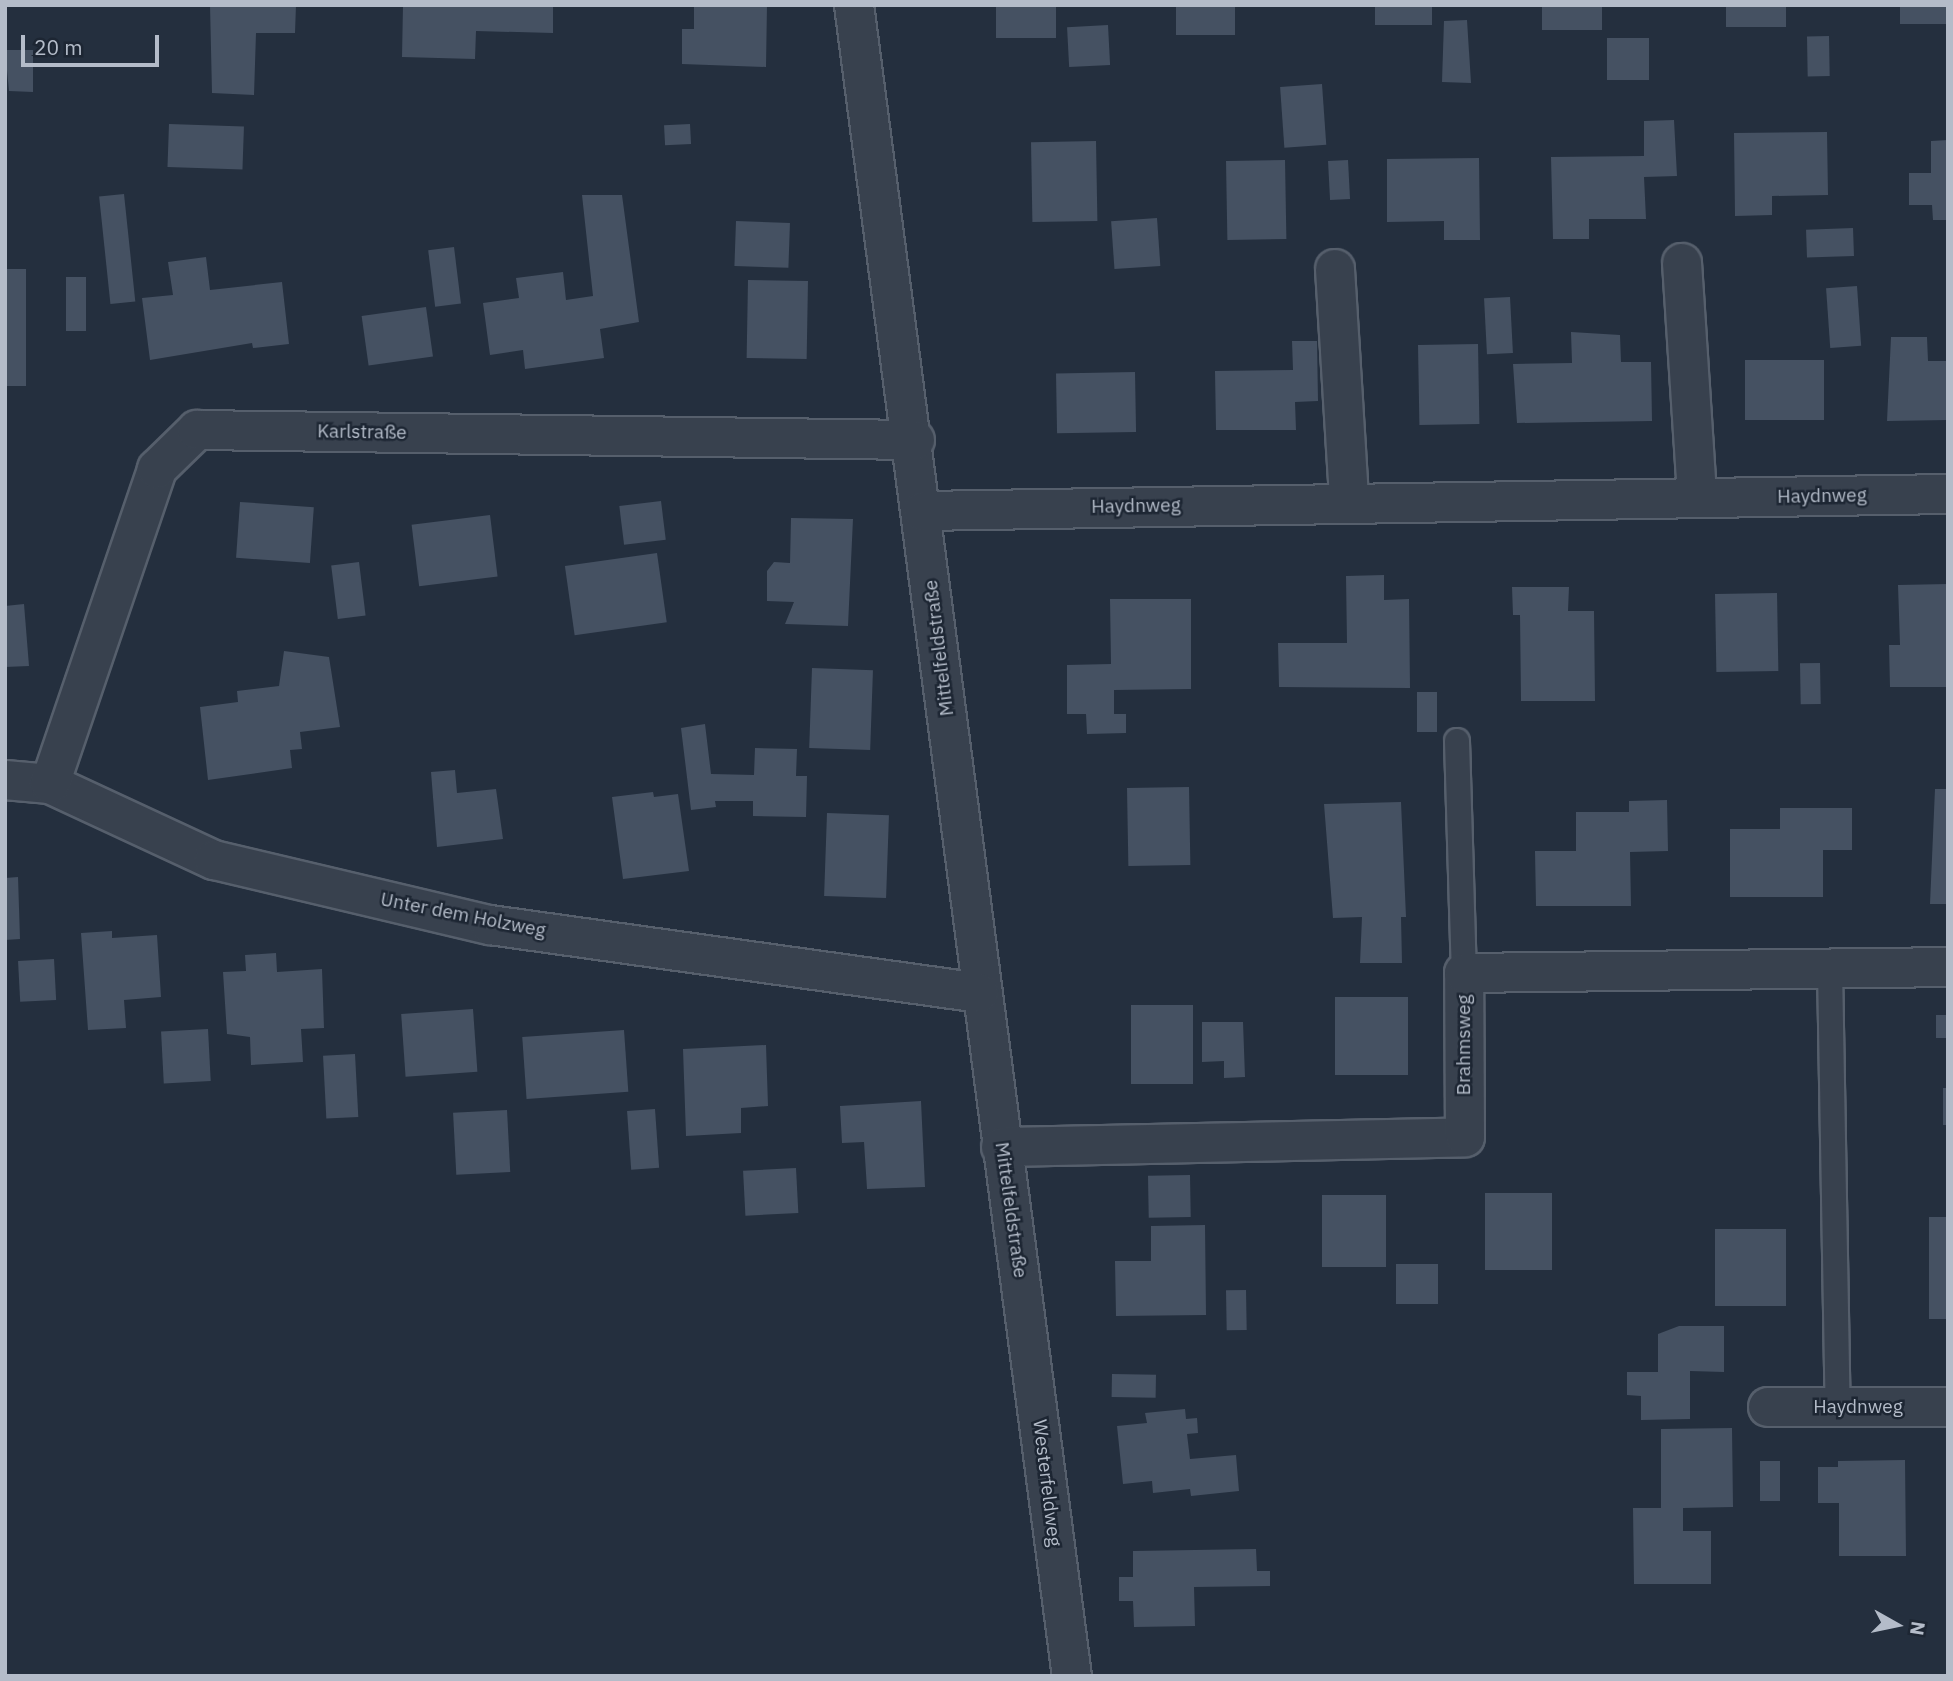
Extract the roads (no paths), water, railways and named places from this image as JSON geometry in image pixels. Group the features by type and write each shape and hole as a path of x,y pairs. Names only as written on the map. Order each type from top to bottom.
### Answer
{"street":[{"name":"Mittelfeldstraße","path":"854,5 915,440 979,993 1022,1290"},
{"path":"1682,263 1697,498"},
{"path":"1335,269 1349,501"},
{"name":"Karlstraße","path":"50,784 157,470 197,430 915,440"},
{"name":"Haydnweg","path":"923,511 1349,501 1948,494"},
{"name":"Unter dem Holzweg","path":"5,780 50,784 214,860 477,922 979,993"},
{"name":"Brahmsweg","path":"1001,1147 1465,1137 1464,973 1948,967"},
{"name":"Westerfeldweg","path":"1022,1290 1072,1676"},
{"name":"Haydnweg","path":"1768,1407 1948,1407"}],"lane":[{"path":"1457,741 1464,973"},
{"path":"1830,968 1838,1407"}]}
